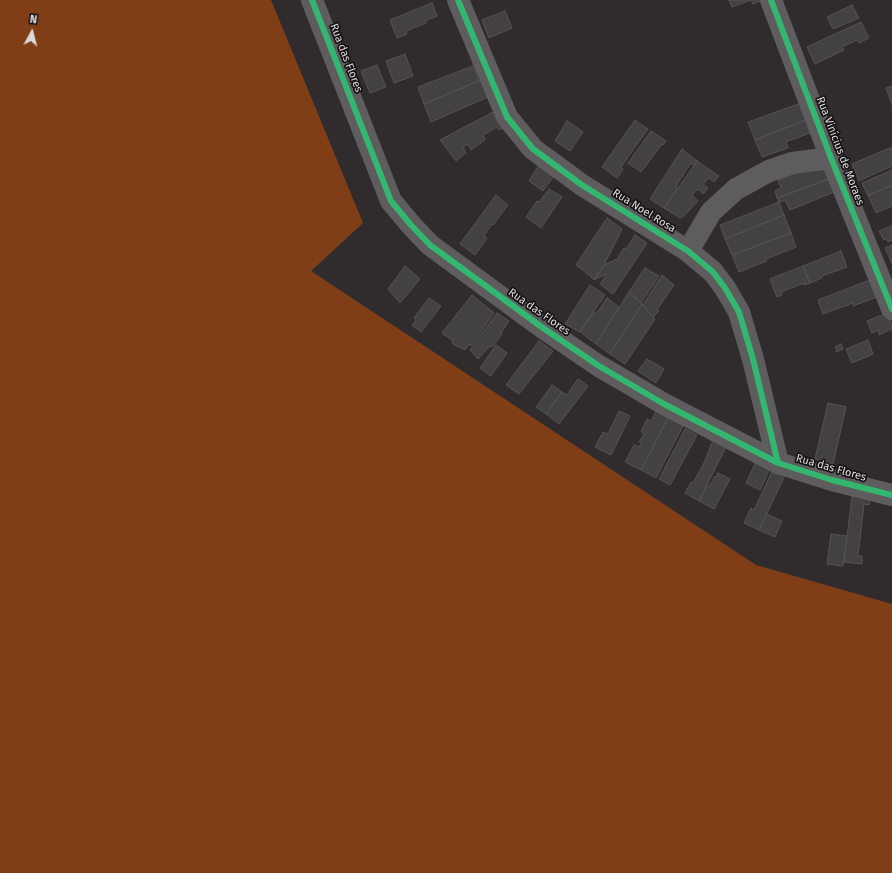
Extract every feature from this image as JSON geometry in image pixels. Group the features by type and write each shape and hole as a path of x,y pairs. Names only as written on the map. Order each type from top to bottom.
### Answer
{"street":[{"name":"Rua das Flores","path":"312,0 391,200 411,225 430,245 543,328 599,366 664,404 778,463 832,480 892,495"},
{"name":"Rua Noel Rosa","path":"458,0 507,117 533,149 582,185 688,251 713,272 725,288 739,312 753,359 778,463"},
{"name":"Rua Vinícius de Moraes","path":"772,0 831,158 892,309"},
{"path":"688,251 711,212 736,189 770,171 792,164 831,158"}],"shaded area":[{"path":"0,0 271,0 363,223 311,271 756,565 892,604 892,873 0,873"}],"building":[{"path":"729,0 751,0 732,7"},
{"path":"751,0 763,0 753,4"},
{"path":"432,3 437,16 425,21 426,23 406,31 407,34 397,38 390,20"},
{"path":"852,5 859,18 833,29 827,17"},
{"path":"505,11 512,28 489,38 482,20"},
{"path":"861,22 869,38 859,43 857,40 842,47 844,50 815,64 807,47"},
{"path":"405,54 413,76 394,83 386,61"},
{"path":"377,65 386,87 370,93 361,71"},
{"path":"473,66 479,81 424,104 418,87"},
{"path":"481,80 488,97 431,122 424,104"},
{"path":"892,86 892,105 886,88"},
{"path":"804,102 811,118 755,140 748,122"},
{"path":"495,111 504,127 499,130 497,127 483,135 485,140 471,150 468,144 463,147 466,153 456,161 440,140"},
{"path":"811,118 815,131 786,142 788,148 762,157 755,140"},
{"path":"635,120 648,129 621,167 623,169 617,178 602,167"},
{"path":"567,121 583,132 570,151 555,141"},
{"path":"651,131 666,141 663,145 662,144 641,172 628,163"},
{"path":"892,147 892,166 859,181 852,164"},
{"path":"682,149 697,161 694,165 691,163 676,186 678,188 664,208 650,199"},
{"path":"828,160 834,177 777,198 775,191 781,188 778,180"},
{"path":"697,161 719,176 714,182 709,178 703,184 708,188 703,194 698,189 692,195 698,201 684,216 680,218 664,208"},
{"path":"540,163 556,173 543,191 529,181"},
{"path":"892,170 892,185 868,196 862,183"},
{"path":"834,177 839,190 790,210 785,200 779,202 777,198"},
{"path":"892,185 892,206 876,213 868,195"},
{"path":"549,189 562,197 541,228 526,217 537,201 539,202"},
{"path":"496,195 508,205 484,236 487,238 475,255 460,244"},
{"path":"779,202 784,215 725,239 720,225"},
{"path":"784,215 791,233 732,255 725,239"},
{"path":"607,218 622,229 604,265 594,280 576,265"},
{"path":"892,226 892,240 888,242 886,238 884,240 879,231"},
{"path":"791,233 796,247 739,272 732,255"},
{"path":"635,235 647,243 613,294 600,284 607,274 594,280 604,265 617,259"},
{"path":"892,245 892,264 885,248"},
{"path":"841,251 847,267 822,276 822,278 810,283 803,266"},
{"path":"405,266 420,279 400,303 388,289"},
{"path":"803,266 810,283 804,285 804,283 781,292 782,295 777,297 770,279"},
{"path":"645,268 659,276 641,303 629,292"},
{"path":"662,275 674,285 657,310 659,311 653,317 643,305"},
{"path":"875,278 882,295 853,306 853,303 823,314 818,300"},
{"path":"590,285 605,295 580,332 565,324"},
{"path":"629,292 642,304 610,354 596,344"},
{"path":"472,295 494,313 471,346 469,344 465,350 453,344 453,341 442,333"},
{"path":"429,298 441,306 421,332 412,325 416,320 414,318"},
{"path":"607,298 619,307 596,344 580,332 594,312 596,314"},
{"path":"642,304 655,319 625,364 610,354"},
{"path":"497,313 509,321 501,333 502,334 492,347 490,346 478,359 470,350"},
{"path":"887,313 892,329 879,335 878,330 872,333 867,321"},
{"path":"868,340 873,354 852,363 846,349"},
{"path":"539,341 553,351 519,394 506,385"},
{"path":"841,344 843,349 837,352 835,347"},
{"path":"496,345 507,353 491,376 480,368"},
{"path":"647,359 664,369 656,383 638,371"},
{"path":"578,379 588,386 559,424 546,414 562,392 567,395"},
{"path":"552,385 562,392 546,414 536,407"},
{"path":"828,403 846,407 833,464 815,459"},
{"path":"658,408 670,414 641,470 625,462 634,445 639,447 641,443 639,442 644,434 641,432 647,419 651,421"},
{"path":"619,411 630,416 611,455 595,447 603,432 608,434"},
{"path":"670,414 685,422 656,478 641,470"},
{"path":"685,429 697,435 670,485 659,479"},
{"path":"713,440 727,445 699,501 685,493 691,482 693,483 704,463"},
{"path":"758,457 772,464 760,490 746,483"},
{"path":"774,467 786,473 759,530 744,523 751,508 754,510"},
{"path":"718,473 730,479 714,509 699,501 707,486 709,487"},
{"path":"852,496 870,499 869,505 864,504 858,556 862,556 862,564 844,562"},
{"path":"767,514 782,521 775,537 759,530"},
{"path":"831,534 847,536 843,566 827,564"}],"cycle path":[{"path":"312,0 391,201 430,245 543,328 599,366 664,404 778,463 832,480 892,495"},
{"path":"458,0 507,117 533,149 582,185 688,251 713,272 725,288 739,312 753,359 778,463"},
{"path":"771,0 831,158 892,309"}]}
